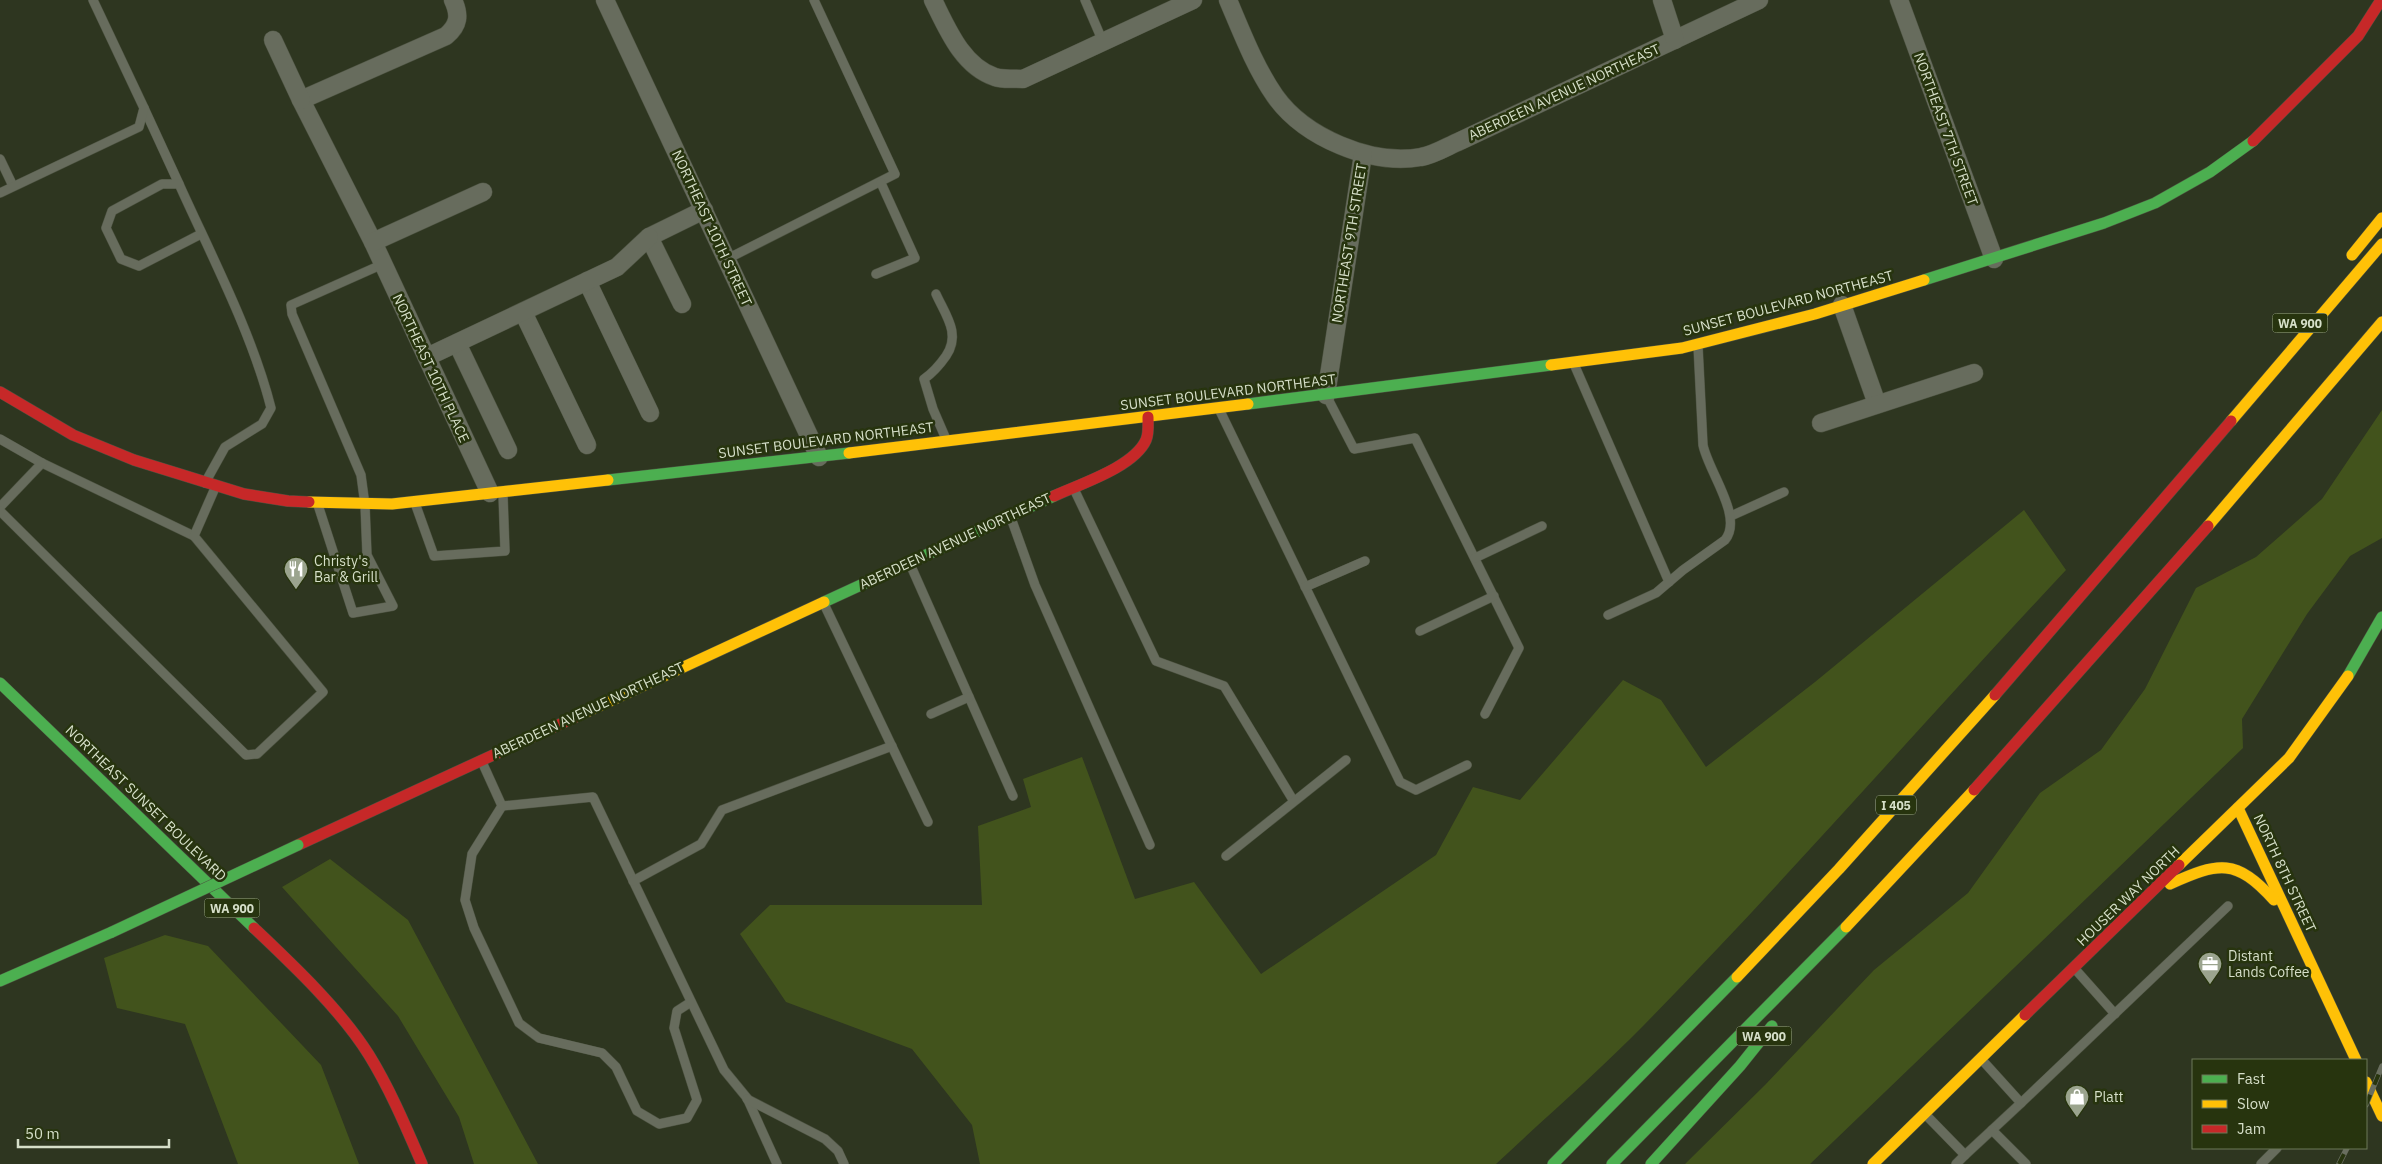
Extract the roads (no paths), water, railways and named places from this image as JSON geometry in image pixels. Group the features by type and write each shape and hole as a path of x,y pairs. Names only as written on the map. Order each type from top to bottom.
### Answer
{"main road":[{"name":"SUNSET BOULEVARD NORTHEAST","path":"0,392 7,398 73,434 134,460 211,484 244,494 288,500 365,505 496,493 1148,417 1326,395 1698,344 1842,305 1994,259 2104,223 2154,203 2210,172 2255,139 2358,36 2381,0"},
{"path":"2342,268 2382,218"},
{"name":"I 405","path":"1553,1164 1734,980 1840,868 2033,652 2382,244"},
{"name":"WA 900","path":"2221,430 2313,306"},
{"path":"1612,1164 1711,1067 1993,770 2220,513 2382,322"},
{"name":"ABERDEEN AVENUE NORTHEAST","path":"0,981 112,932 1123,464 1144,446 1150,431 1148,417"},
{"name":"HOUSER WAY NORTH","path":"1873,1164 2154,892 2289,758 2378,639 2382,617"},
{"name":"NORTHEAST SUNSET BOULEVARD","path":"0,683 283,956 340,1017 368,1053 390,1092 422,1164"},
{"name":"NORTH 8TH STREET","path":"2238,808 2356,1059"},
{"path":"2154,892 2200,871 2216,866 2230,867 2248,874 2265,890 2292,923"},
{"path":"1796,996 1869,902"},
{"name":"WA 900","path":"1651,1164 1740,1066 1777,1019"},
{"path":"2367,1090 2382,1116"}],"street":[{"path":"301,100 446,36 455,28 459,16 453,0"},
{"name":"NORTHEAST 10TH STREET","path":"605,0 819,456"},
{"path":"933,0 954,42 973,63 996,77 1023,79 1193,0"},
{"name":"NORTHEAST 9TH STREET","path":"1228,0 1257,66 1276,98 1297,119 1327,140 1363,154 1326,395"},
{"path":"1662,0 1675,40"},
{"name":"ABERDEEN AVENUE NORTHEAST","path":"1363,154 1397,158 1422,157 1460,141 1759,0"},
{"name":"NORTHEAST 7TH STREET","path":"1899,0 1994,259"},
{"name":"NORTHEAST 10TH PLACE","path":"273,40 301,100 373,242 427,357 496,493"},
{"path":"373,242 482,192"},
{"path":"427,357 617,267 649,237 704,210"},
{"path":"649,237 682,304"},
{"path":"587,281 650,413"},
{"path":"1842,305 1877,404"},
{"path":"523,312 586,445"},
{"path":"457,343 508,450"},
{"path":"1821,423 1974,373"}],"lane":[{"path":"93,0 179,184 262,371 271,408 262,424 225,446 194,536"},
{"path":"727,259 881,183 895,174 814,0"},
{"path":"1085,0 1103,42"},
{"path":"0,192 139,127 144,108"},
{"path":"0,159 13,186"},
{"path":"876,274 915,258 881,183"},
{"path":"179,184 162,184 112,211 106,228 121,259 139,266 201,234"},
{"path":"317,502 353,613 393,606 367,555 362,475 292,314 291,305 383,264"},
{"path":"936,294 952,330 953,346 936,371 924,379 933,409 948,441"},
{"path":"1608,615 1656,593 1725,540 1731,533 1731,516 1704,450 1698,344"},
{"path":"1572,361 1669,582"},
{"path":"1326,395 1354,449 1415,438 1494,596 1519,648 1485,714"},
{"path":"1219,408 1400,782 1416,790 1467,765"},
{"path":"0,439 42,463 194,536 323,692 258,754 246,755 0,509 42,463"},
{"path":"1072,487 1156,661 1224,686 1293,800"},
{"path":"1731,516 1784,492"},
{"path":"414,502 434,556 505,551 496,493"},
{"path":"1010,515 1035,585 1150,845"},
{"path":"1475,558 1542,526"},
{"path":"1305,587 1365,561"},
{"path":"909,562 1013,796"},
{"path":"1420,631 1494,596"},
{"path":"823,602 928,822"},
{"path":"931,714 969,697"},
{"path":"633,881 701,844 722,810 892,746"},
{"path":"481,760 502,806"},
{"path":"1226,856 1293,800 1346,760"},
{"path":"502,806 593,797 724,1070 747,1098 777,1164"},
{"path":"502,806 472,854 465,900 474,928 519,1024 539,1038 602,1053 616,1067 636,1111 659,1124 687,1118 697,1100 674,1028 677,1011 691,1002"},
{"path":"1956,1164 2228,906"},
{"path":"2074,969 2115,1014"},
{"path":"1981,1059 2021,1103"},
{"path":"747,1098 825,1139 838,1151 844,1164"},
{"path":"1925,1114 1965,1155"},
{"path":"1992,1130 2026,1164"},
{"path":"2260,1164 2276,1149"}],"railway":[{"path":"2367,1103 2382,1066"},
{"path":"2339,1164 2346,1149"}],"place":[{"name":"Christy's Bar & Grill","path":"296,590"},
{"name":"Distant Lands Coffee","path":"2210,985"},
{"name":"Platt","path":"2077,1118"}]}
